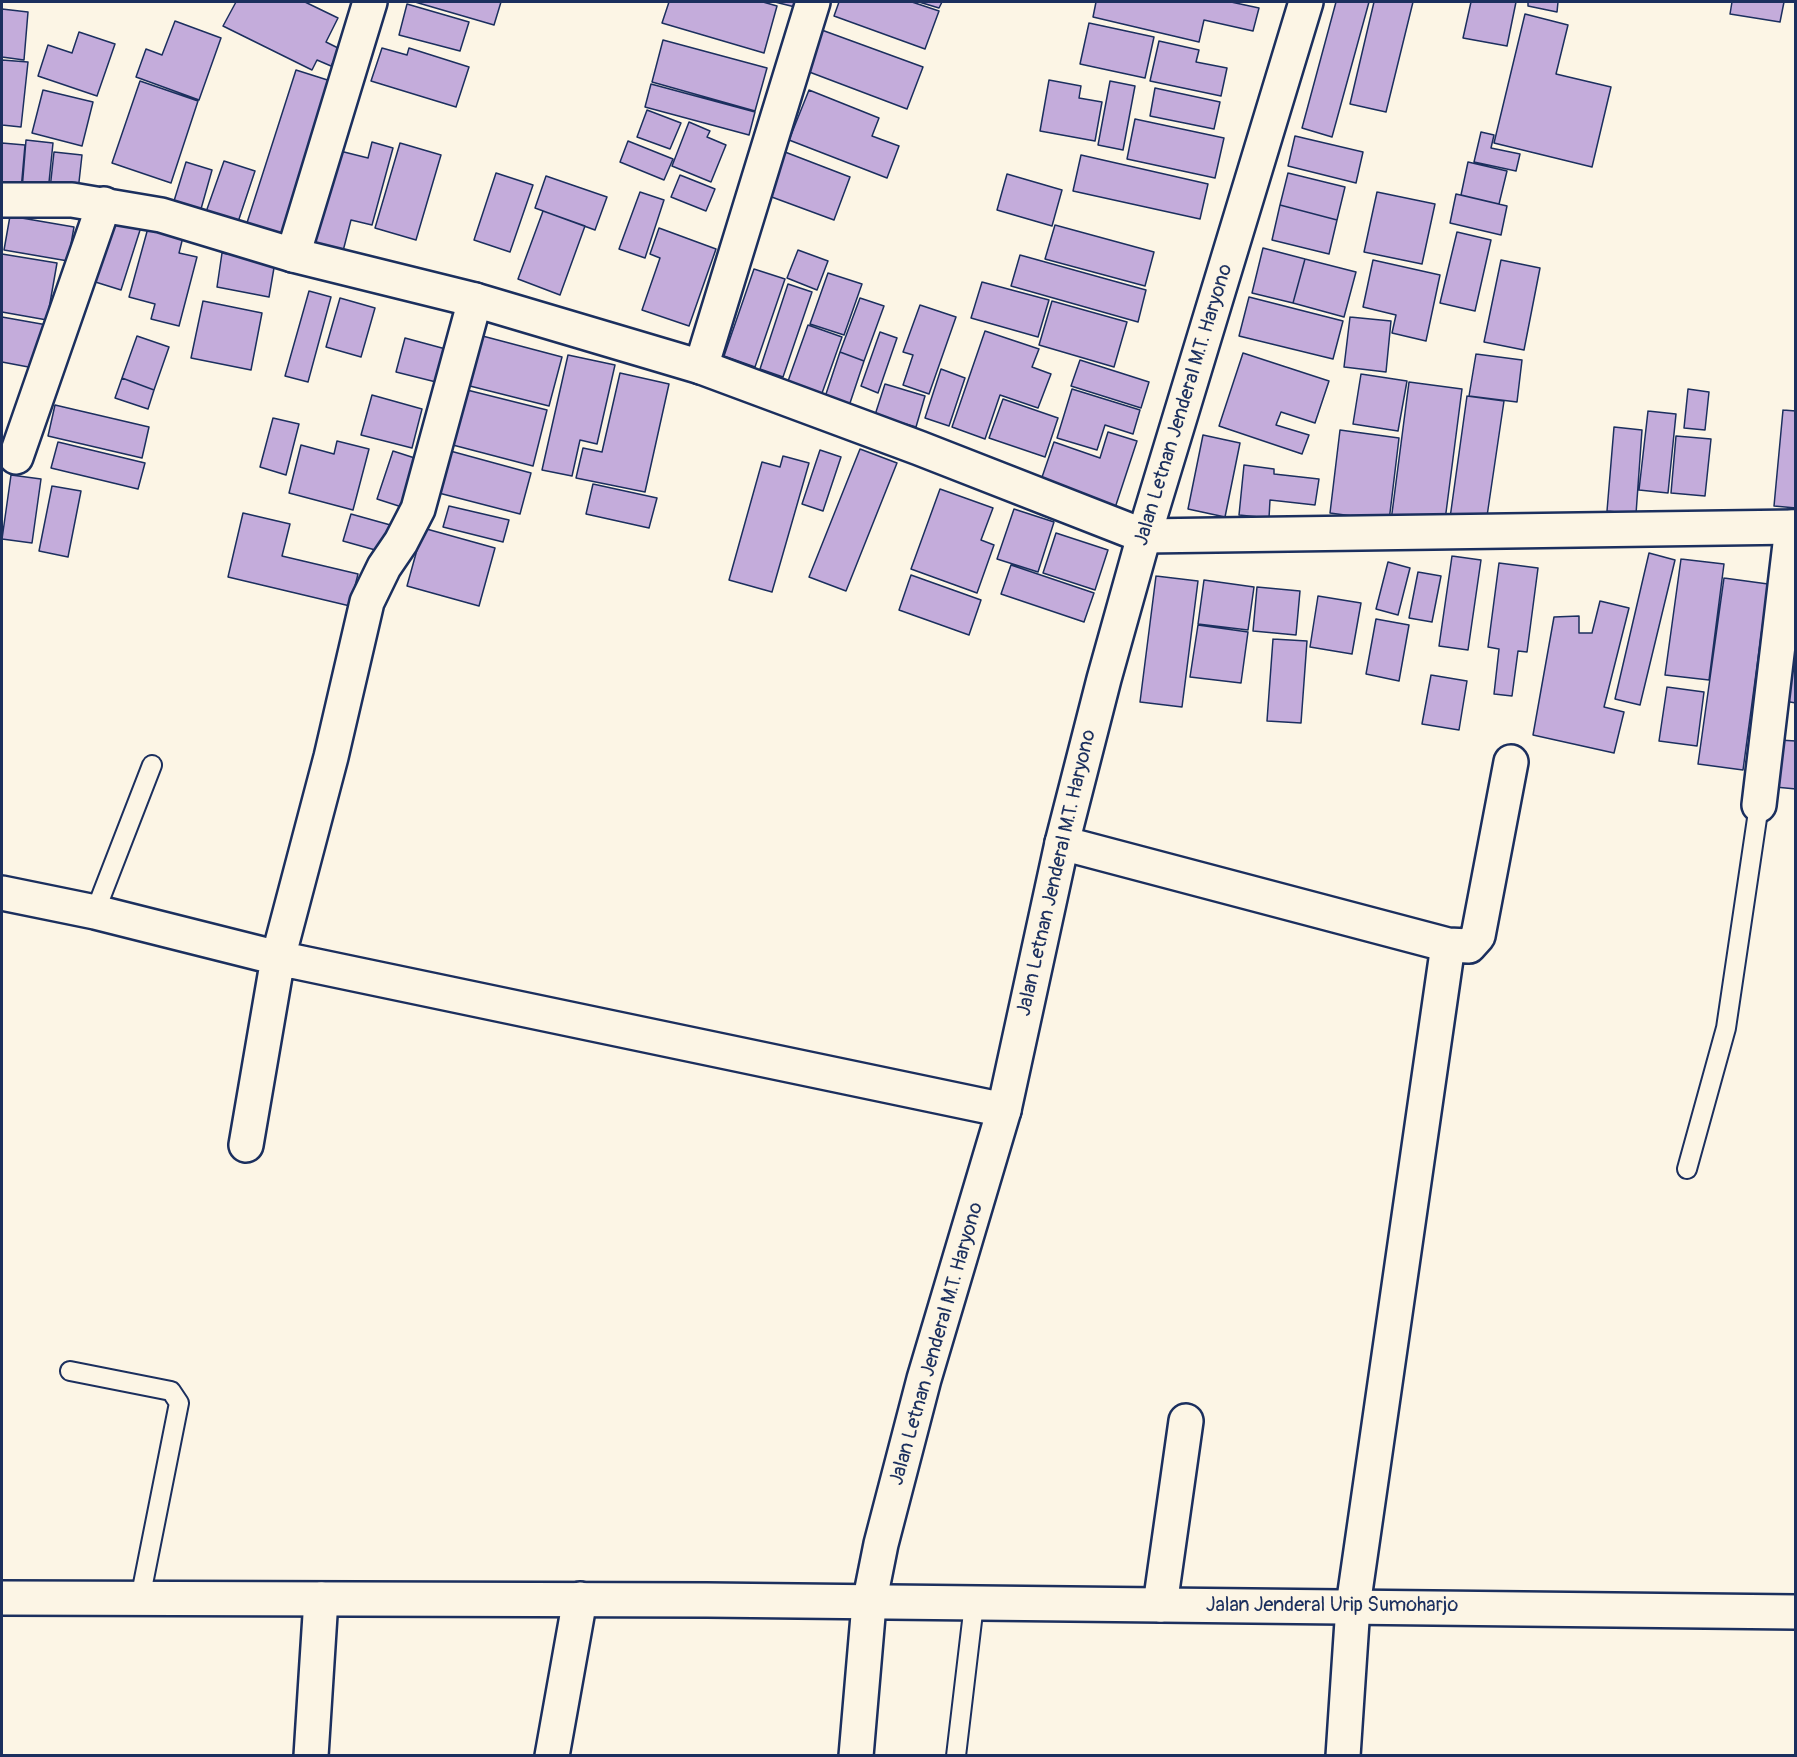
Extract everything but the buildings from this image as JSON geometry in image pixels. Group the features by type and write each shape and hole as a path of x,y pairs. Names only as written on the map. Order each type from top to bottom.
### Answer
{"street":[{"path":"293,255 370,2"},
{"path":"701,367 813,2"},
{"name":"Jalan Letnan Jenderal M.T. Haryono","path":"856,1755 869,1604 881,1545 924,1379 1004,1110 1062,843 1144,536 1306,2"},
{"path":"2,200 72,200 161,215 293,255 475,300 701,367 919,448 1144,536 1794,527 1759,805"},
{"path":"16,457 104,204"},
{"path":"246,1145 278,958 331,757 367,602 384,567 401,542 418,509 475,300"},
{"path":"1062,843 1448,945 1469,946 1478,936 1511,762"},
{"path":"2,893 95,912 278,958 1004,1110"},
{"path":"1343,1755 1353,1606 1448,945"},
{"path":"1160,1605 1186,1421"},
{"name":"Jalan Jenderal Urip Sumoharjo","path":"2,1598 579,1599 869,1604 1353,1606 1796,1612"},
{"path":"311,1755 321,1599"},
{"path":"552,1755 579,1599"}],"lane":[{"path":"95,912 152,765"},
{"path":"1687,1168 1726,1028 1759,805"},
{"path":"70,1371 171,1391 179,1403 140,1599"},
{"path":"956,1755 974,1604"}]}
